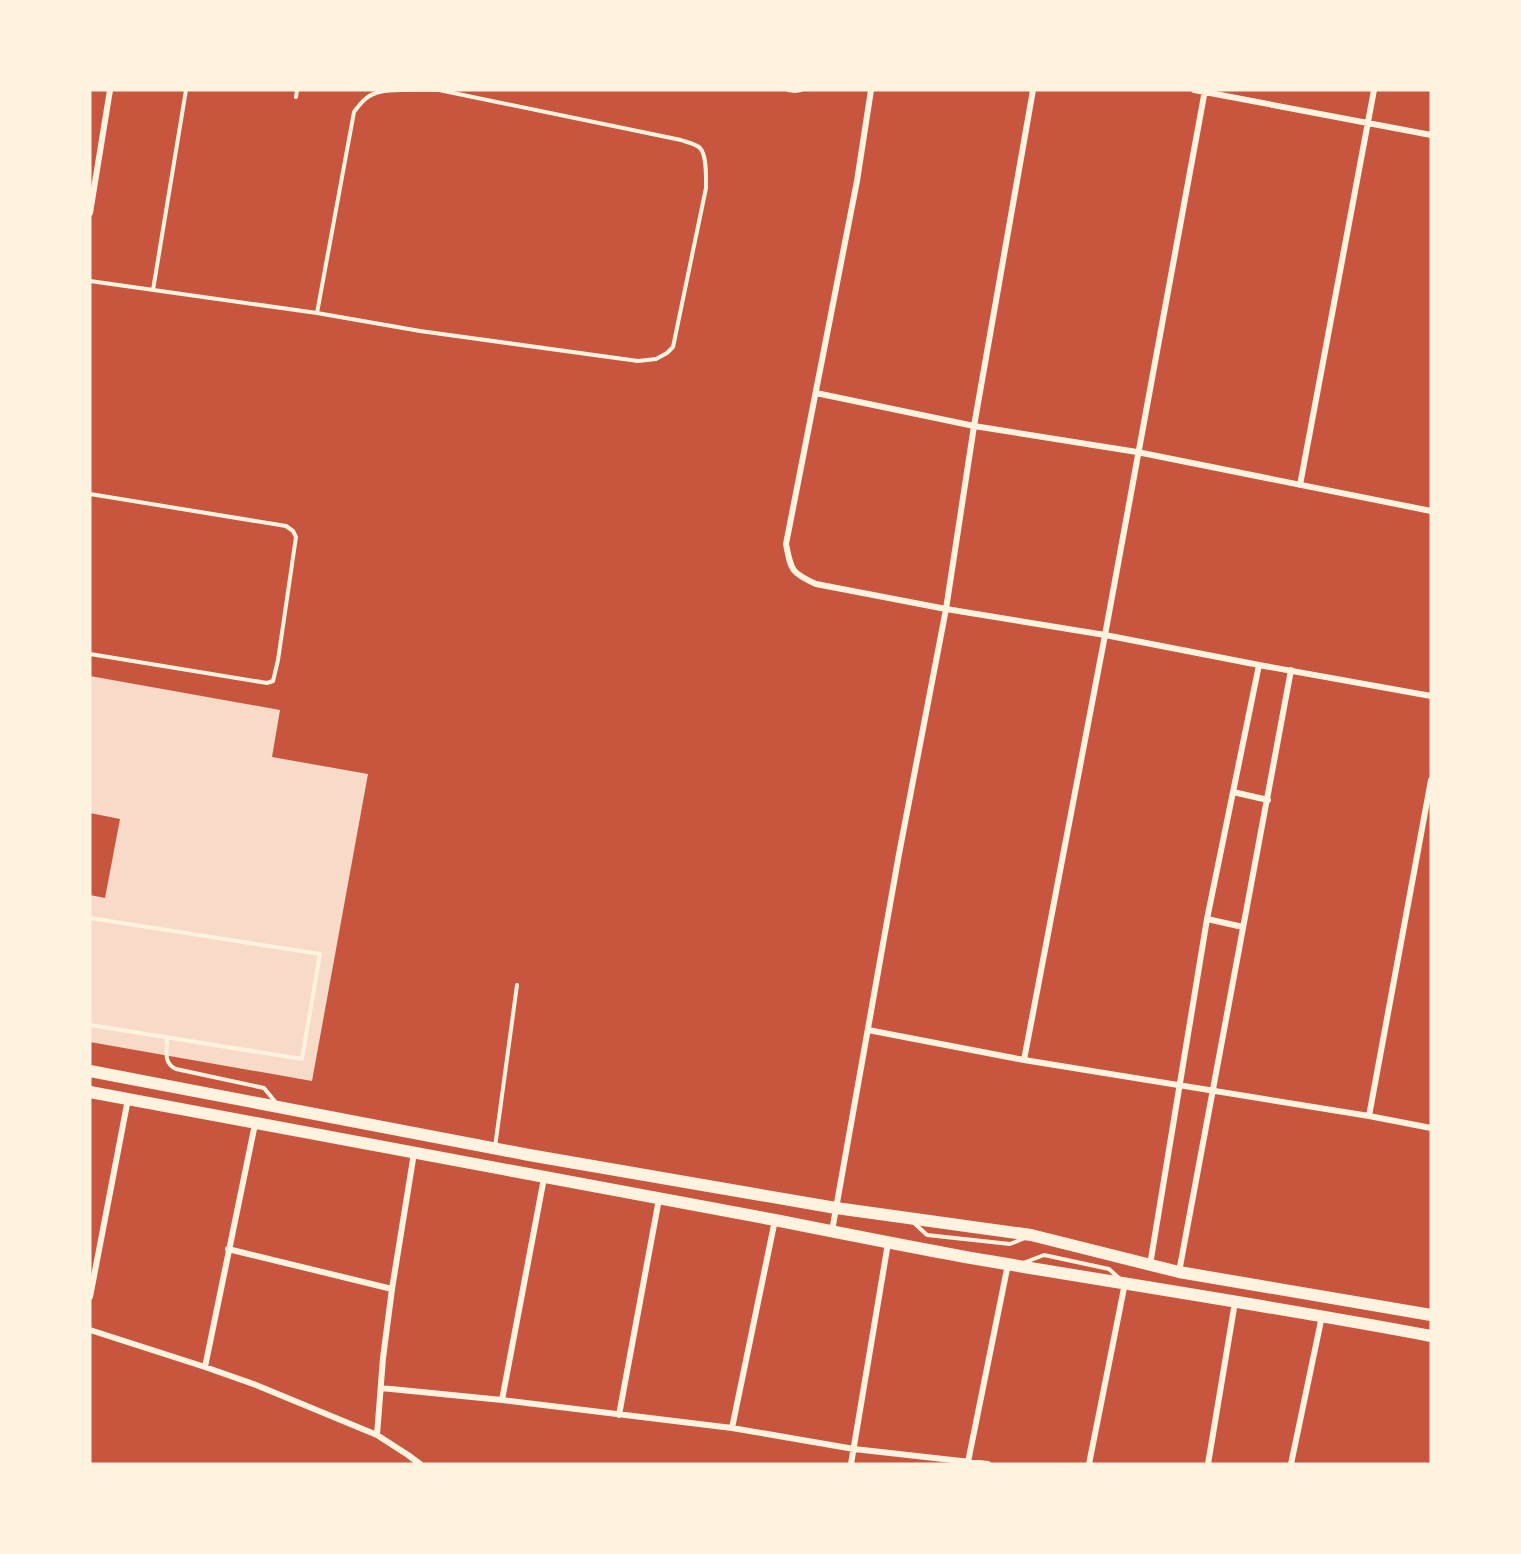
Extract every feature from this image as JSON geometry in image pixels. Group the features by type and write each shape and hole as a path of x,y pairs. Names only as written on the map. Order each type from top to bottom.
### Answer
{"main road":[{"path":"90,1071 494,1148 836,1208 1031,1235 1179,1272 1431,1315"},
{"path":"90,1092 888,1243 1322,1315 1431,1336"}],"street":[{"path":"90,213 110,90"},
{"path":"871,90 857,181 786,544 793,572 816,584 1431,696"},
{"path":"832,1231 899,854 946,609 974,426 1033,90"},
{"path":"1194,90 1431,135"},
{"path":"1300,485 1374,90"},
{"path":"1024,1059 1105,635 1204,91"},
{"path":"816,393 974,426 1137,452 1431,511"},
{"path":"1150,1265 1207,919 1259,665"},
{"path":"1179,1272 1291,670"},
{"path":"1369,1116 1431,780"},
{"path":"1233,792 1268,800"},
{"path":"1207,919 1243,927"},
{"path":"868,1030 1179,1086 1431,1128"},
{"path":"90,1297 128,1099"},
{"path":"205,1367 255,1124"},
{"path":"377,1435 392,1289 414,1153"},
{"path":"502,1400 544,1178"},
{"path":"619,1415 659,1199"},
{"path":"732,1428 775,1220"},
{"path":"851,1464 888,1243"},
{"path":"228,1249 392,1289"},
{"path":"968,1462 1012,1264"},
{"path":"1089,1464 1125,1283"},
{"path":"1208,1464 1234,1302"},
{"path":"1292,1464 1322,1315"},
{"path":"90,1330 256,1385 377,1435 420,1464"},
{"path":"381,1388 732,1428 854,1449 988,1464"}],"lane":[{"path":"153,290 186,90"},
{"path":"296,97 297,90"},
{"path":"90,281 581,354 638,361 656,359 673,347 706,188 703,153 699,147 681,140 439,90 377,92 363,101 354,112 317,313"},
{"path":"788,90 801,90"},
{"path":"90,494 286,525 296,537 273,681 267,683 90,654"},
{"path":"90,918 320,954 302,1059 90,1025"},
{"path":"494,1148 517,985"},
{"path":"167,1038 166,1061 170,1066 264,1088 279,1107"}],"building":[{"path":"90,676 280,710 272,757 368,774 312,1081 90,1042 90,895 105,898 120,819 90,813"}]}
